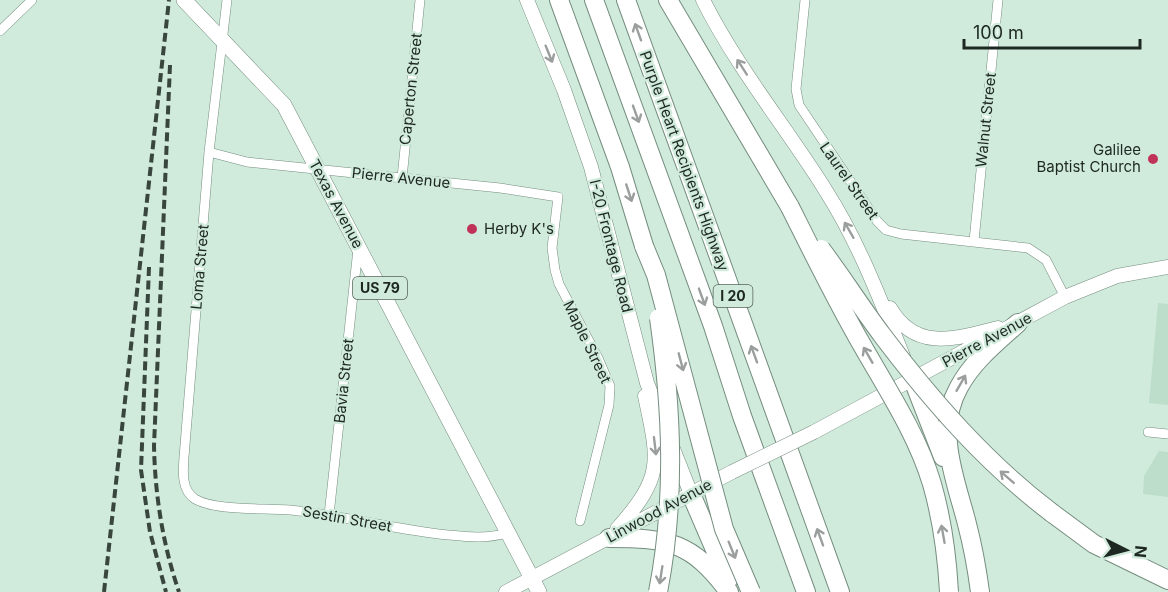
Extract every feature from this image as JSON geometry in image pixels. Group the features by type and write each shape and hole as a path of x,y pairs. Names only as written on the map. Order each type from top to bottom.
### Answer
{"highway":[{"path":"559,0 621,167 644,246 659,318 667,372 671,465 669,523 658,592"},
{"name":"Purple Heart Recipients Highway","path":"594,0 709,315 742,416 806,592"},
{"name":"Purple Heart Recipients Highway","path":"626,0 840,592"},
{"path":"669,0 790,207 833,293 921,453 932,483 940,520 947,558 949,592"},
{"path":"678,0 713,75"},
{"path":"790,207 881,335 948,418 1001,472 1094,544 1168,580"},
{"path":"644,246 657,275 724,529 751,592"},
{"path":"980,592 973,548 949,452 947,423 950,405 970,369 982,355 1018,323"},
{"path":"913,380 961,500"},
{"path":"691,494 731,592"},
{"path":"609,538 654,539 689,550 731,592"}],"main road":[{"name":"Texas Avenue","path":"184,0 284,105 535,585"},
{"name":"I-20 Frontage Road","path":"527,0 564,90 591,167 647,383 691,494"},
{"path":"703,0 748,77 826,190 900,322 921,336 951,340 1018,323"},
{"path":"863,257 913,380"},
{"name":"Pierre Avenue","path":"814,432 1065,297 1117,276 1145,269 1168,267"},
{"path":"609,538 643,498 655,466 653,436 631,327"},
{"name":"Linwood Avenue","path":"506,592 535,585 609,538 732,472 814,432"}],"street":[{"path":"0,31 32,0"},
{"name":"Loma Street","path":"189,493 184,482 184,457 209,152 227,0"},
{"name":"Caperton Street","path":"402,178 420,0"},
{"name":"Laurel Street","path":"805,0 796,89 798,105 877,221 886,230 901,234 1021,246 1035,251 1046,260 1065,297"},
{"name":"Walnut Street","path":"974,241 998,0"},
{"name":"Pierre Avenue","path":"209,152 238,161 558,197"},
{"name":"Maple Street","path":"558,197 552,248 555,270 559,284 610,386 609,405 580,521"},
{"name":"Bavia Street","path":"329,515 358,247"},
{"path":"1148,432 1168,434"},
{"name":"Sestin Street","path":"189,493 198,500 212,505 286,509 437,534 488,537 507,533"}],"shaded area":[{"path":"1158,303 1168,304 1168,405 1149,403"},
{"path":"1159,451 1168,452 1168,497 1143,494 1144,476"}],"railway":[{"path":"104,592 169,0"},
{"path":"170,65 154,446 161,520 168,556 179,592"},
{"path":"149,267 141,470 150,532 166,592"}],"place":[{"name":"Galilee Baptist Church","path":"1153,159"},
{"name":"Herby K's","path":"472,229"}]}
